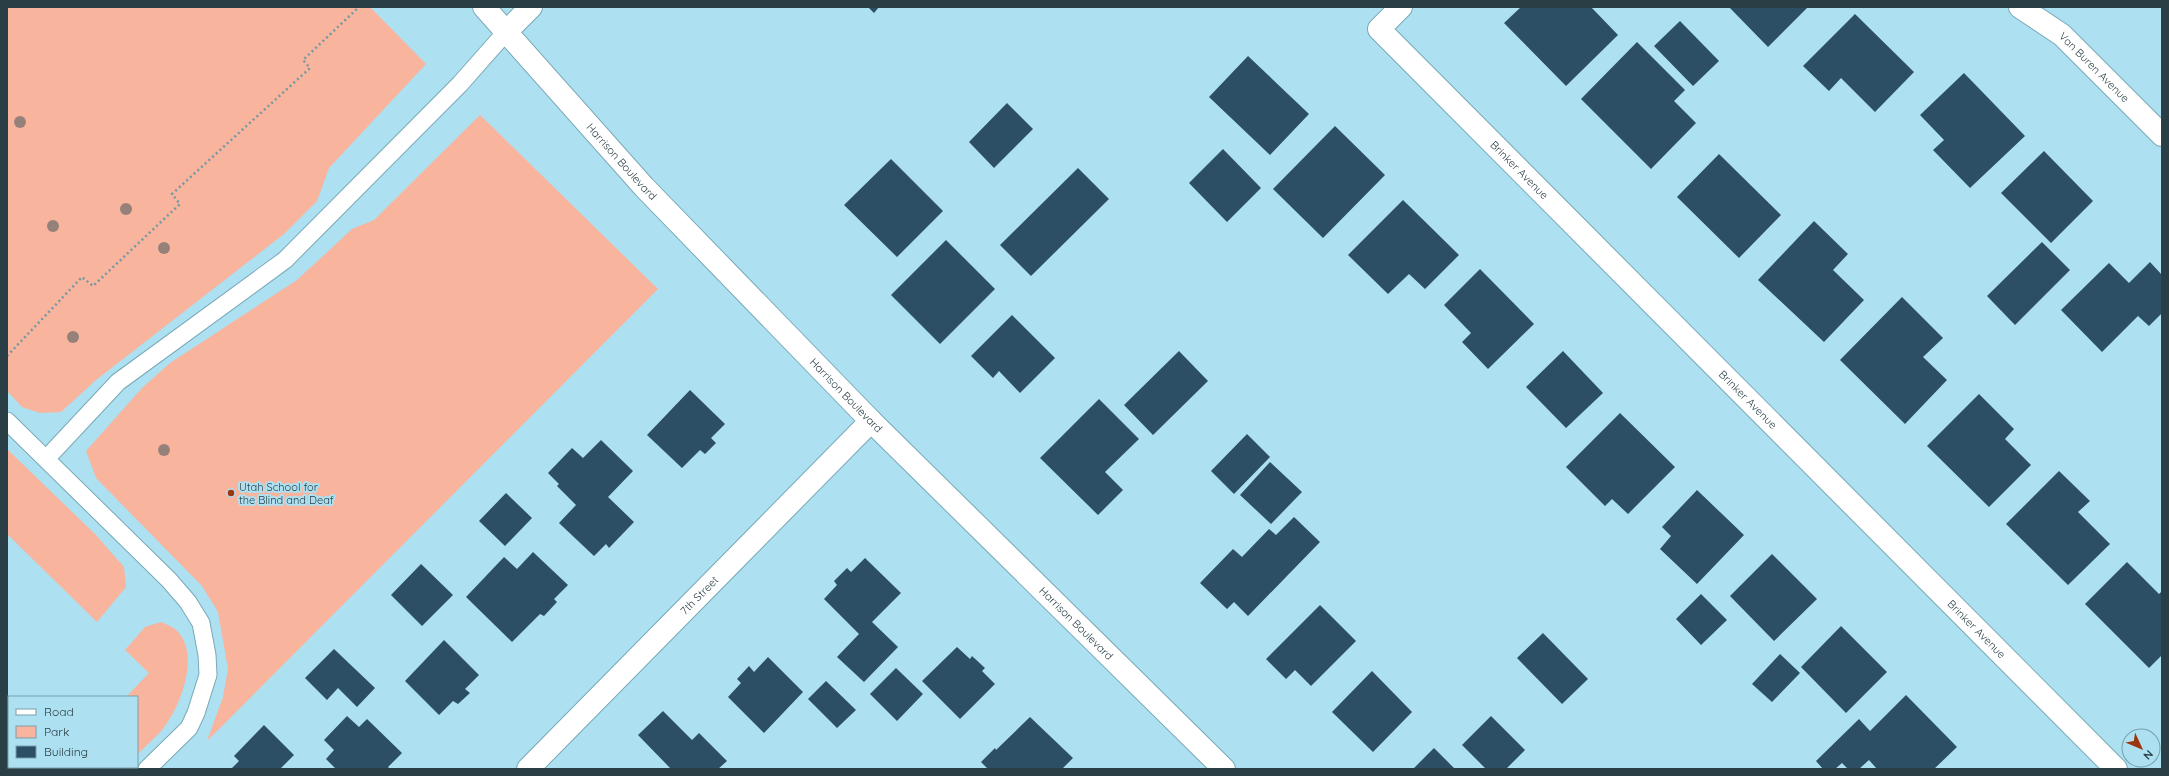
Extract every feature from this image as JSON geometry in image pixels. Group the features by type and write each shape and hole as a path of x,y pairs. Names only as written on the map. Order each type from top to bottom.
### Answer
{"street":[{"name":"Harrison Boulevard","path":"484,7 644,187 871,421 1224,769"},
{"path":"506,32 531,7"},
{"name":"Brinker Avenue","path":"1401,7 1379,29 2116,769"},
{"name":"Van Buren Avenue","path":"2020,7 2062,35 2162,135"},
{"name":"7th Street","path":"528,769 871,421"}],"lane":[{"path":"46,459 118,382 285,260 460,84 506,32"},
{"path":"7,420 169,580 188,602 200,623 207,656 208,675 196,713 189,728 147,769"}],"path":[{"path":"7,356 82,277 93,286 180,204 172,194 310,68 303,60 359,7"}],"green space":[{"path":"7,7 370,7 426,64 329,168 317,201 284,234 96,380 61,412 40,413 22,407 7,391"},
{"path":"480,115 658,289 207,741 223,697 228,669 218,612 202,586 96,478 86,451 142,388 170,363 297,280 352,229 374,220"},
{"path":"7,449 95,534 124,567 126,587 97,622 7,534"},
{"path":"161,622 175,629 183,639 187,650 188,663 182,691 171,716 162,730 138,754 138,696 127,696 149,673 125,650 145,627"},
{"path":"10,768 123,768 122,769 9,769"}],"building":[{"path":"868,7 879,7 874,13"},
{"path":"1521,7 1591,7 1618,35 1566,86 1504,23"},
{"path":"1729,7 1808,7 1768,47"},
{"path":"1855,14 1914,72 1875,112 1841,78 1829,91 1803,66"},
{"path":"1680,21 1719,61 1693,86 1654,46"},
{"path":"1637,42 1685,90 1674,101 1696,123 1651,169 1581,99"},
{"path":"1248,56 1309,114 1270,155 1209,97"},
{"path":"1964,73 2025,136 1970,188 1933,150 1944,140 1920,115"},
{"path":"1007,103 1033,129 994,168 969,142"},
{"path":"1335,126 1385,175 1323,238 1273,189"},
{"path":"1223,149 1261,188 1227,222 1189,183"},
{"path":"2044,151 2093,201 2051,243 2001,193"},
{"path":"1719,154 1781,215 1739,258 1677,197"},
{"path":"891,159 943,211 897,257 844,205"},
{"path":"1078,168 1109,199 1031,276 1000,245"},
{"path":"1403,200 1459,255 1425,289 1409,274 1388,294 1348,255"},
{"path":"1814,221 1848,254 1833,270 1864,300 1824,342 1758,280"},
{"path":"946,240 995,289 940,344 891,295"},
{"path":"2042,242 2070,270 2015,325 1987,296"},
{"path":"2150,262 2162,275 2162,313 2149,326 2138,316 2102,352 2061,310 2109,263 2129,283"},
{"path":"1480,269 1534,324 1488,369 1462,342 1471,333 1444,305"},
{"path":"1902,297 1943,338 1923,357 1947,380 1905,424 1840,360"},
{"path":"1012,315 1055,358 1020,393 999,371 993,378 971,356"},
{"path":"1179,351 1208,381 1153,435 1124,405"},
{"path":"1563,351 1603,393 1566,428 1526,387"},
{"path":"690,390 725,424 711,438 716,443 705,454 700,450 682,468 647,435"},
{"path":"1979,394 2014,429 2005,439 2031,465 1989,507 1927,446"},
{"path":"1099,399 1139,439 1105,472 1123,490 1098,515 1040,458"},
{"path":"1620,413 1675,467 1628,514 1612,499 1605,506 1566,467"},
{"path":"1247,434 1270,457 1234,494 1211,471"},
{"path":"601,440 633,471 608,497 634,522 609,548 606,544 594,556 559,523 576,505 557,486 559,484 548,473 572,448 583,458"},
{"path":"1270,462 1302,492 1271,524 1240,495"},
{"path":"2059,471 2090,501 2078,512 2110,544 2068,585 2006,524"},
{"path":"1697,490 1744,535 1697,584 1660,549 1671,536 1662,527"},
{"path":"506,493 532,518 505,546 479,521"},
{"path":"1294,517 1320,542 1248,616 1234,602 1227,609 1200,583 1233,549 1242,557 1269,529 1276,535"},
{"path":"533,552 568,585 554,599 557,602 544,616 540,614 512,642 466,597 504,557 517,569"},
{"path":"1772,554 1817,599 1774,641 1730,596"},
{"path":"865,558 901,593 872,622 898,647 864,682 837,657 859,634 824,599 837,585 834,581 847,568 851,572"},
{"path":"2127,562 2159,594 2162,591 2162,655 2149,668 2085,604"},
{"path":"421,564 453,595 422,626 391,595"},
{"path":"1701,594 1727,620 1701,645 1676,619"},
{"path":"1320,605 1356,641 1311,686 1295,670 1286,679 1266,659"},
{"path":"1841,626 1887,672 1846,713 1801,667"},
{"path":"1543,633 1588,679 1562,704 1517,658"},
{"path":"444,640 479,675 465,689 470,693 458,704 453,701 439,715 405,681"},
{"path":"957,647 970,659 972,656 985,668 982,671 995,684 960,719 922,681"},
{"path":"334,649 375,688 357,707 338,688 327,700 305,678"},
{"path":"1780,654 1800,673 1772,702 1752,684"},
{"path":"768,657 803,692 764,733 728,697 741,683 737,679 749,666 754,672"},
{"path":"896,668 923,694 897,721 870,694"},
{"path":"1372,671 1412,712 1373,752 1332,712"},
{"path":"826,681 856,710 837,728 808,699"},
{"path":"1906,695 1957,747 1934,769 1877,769 1869,760 1859,769 1848,769 1842,763 1835,769 1823,769 1816,761 1859,719 1870,731"},
{"path":"663,711 692,740 699,733 727,761 718,769 671,769 638,735"},
{"path":"347,716 359,727 367,719 402,753 388,767 390,769 336,769 326,759 334,750 324,740"},
{"path":"1491,716 1525,750 1506,769 1486,769 1462,745"},
{"path":"1030,717 1073,758 1062,769 988,769 981,762 995,748 996,750"},
{"path":"264,725 294,755 280,769 231,769 239,761 234,756"},
{"path":"1434,748 1455,769 1413,769"}],"place":[{"name":"Utah School for the Blind and Deaf","path":"231,493"}]}
